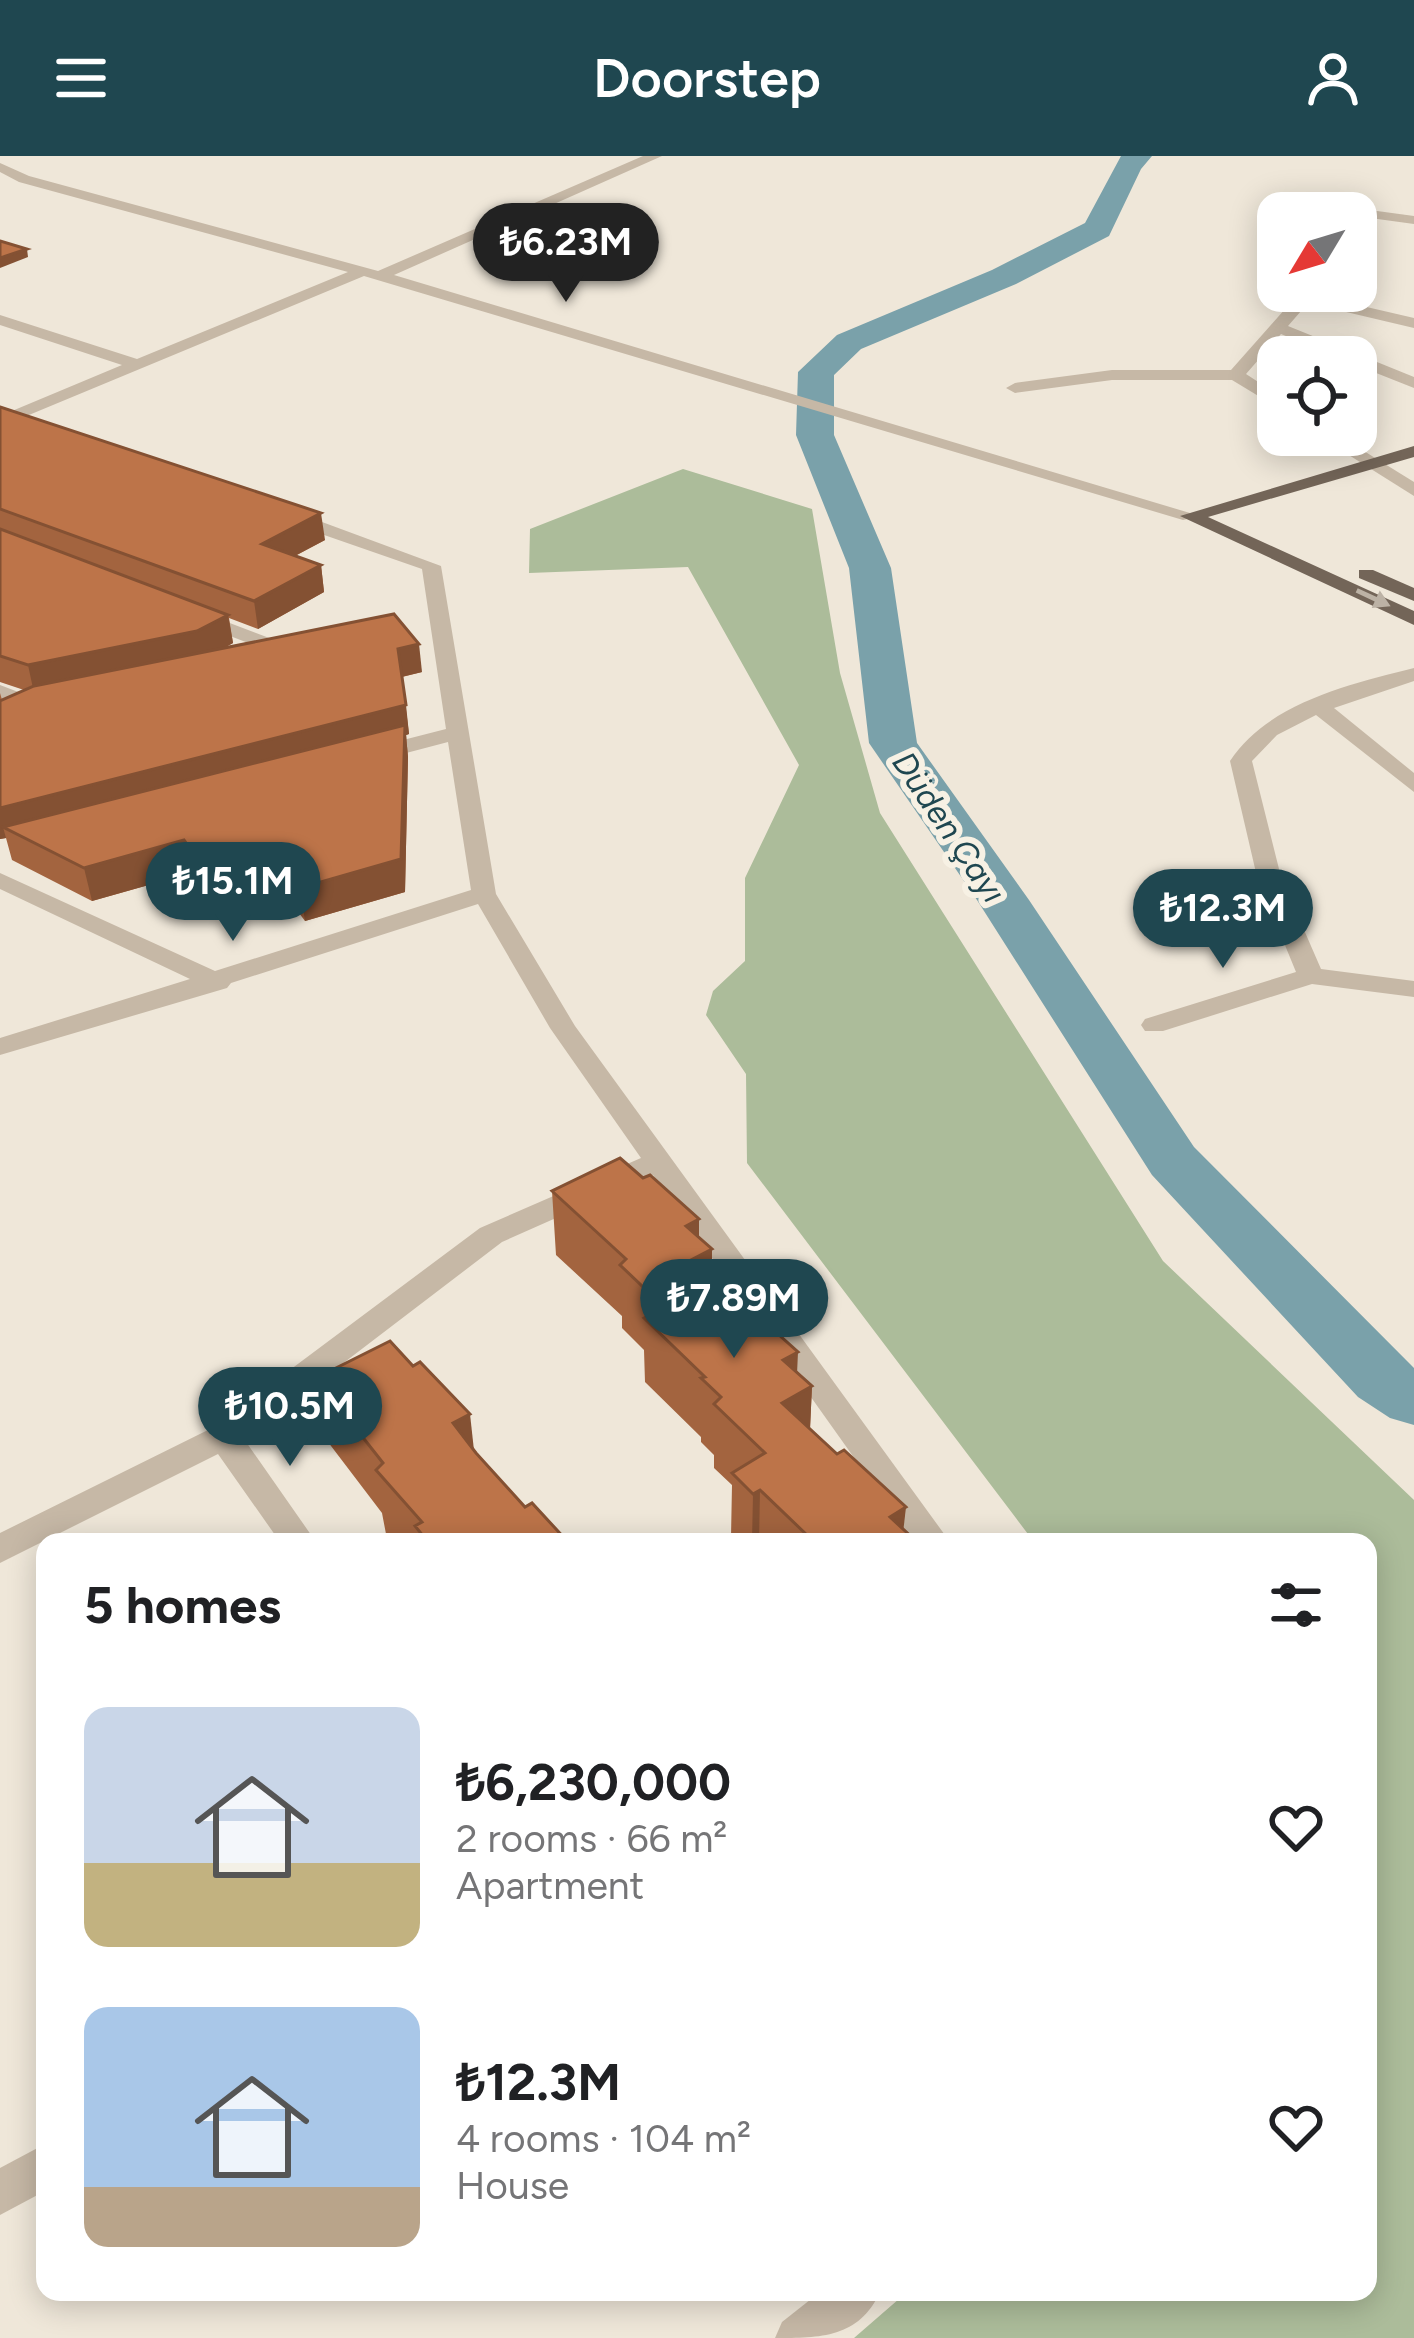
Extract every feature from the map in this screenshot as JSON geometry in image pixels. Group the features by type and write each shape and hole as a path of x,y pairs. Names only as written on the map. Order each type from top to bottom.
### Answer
{"main road":[{"path":"1190,516 1414,451"},
{"path":"1190,516 1259,533 1408,588"},
{"path":"1190,516 1414,619"}],"street":[{"path":"5,420 655,156"},
{"path":"1,168 24,179 371,274 1190,516"},
{"path":"1377,215 1414,220"},
{"path":"1236,375 1294,312"},
{"path":"1372,312 1414,323"},
{"path":"0,320 139,365"},
{"path":"1280,328 1299,336"},
{"path":"1377,368 1414,383"},
{"path":"1015,388 1112,375 1236,375 1257,389"},
{"path":"5,420 55,434"},
{"path":"1358,456 1414,490"},
{"path":"254,504 431,566 430,624 459,732 484,894 562,1028 927,1533"},
{"path":"168,606 304,651 250,662"},
{"path":"1312,976 1269,877 1241,761 1246,748 1263,734 1414,674"},
{"path":"0,692 32,705"},
{"path":"0,722 32,705 76,697"},
{"path":"1321,708 1414,785"},
{"path":"344,762 459,732"},
{"path":"0,880 218,982"},
{"path":"0,1047 218,982 484,894"},
{"path":"1154,1025 1312,976 1414,989"},
{"path":"0,1549 224,1437 490,1235 658,1161"},
{"path":"224,1437 292,1533"},
{"path":"0,2193 36,2171"},
{"path":"798,2338 845,2301"}],"green space":[{"path":"683,469 812,509 840,673 880,813 1163,1261 1414,1500 1414,2338 854,2338 897,2301 1377,2301 1377,1533 1027,1533 747,1163 746,1074 706,1015 713,991 745,961 745,878 799,765 688,567 529,573 530,529"}],"building":[{"path":"0,241 27,249 0,258"},
{"path":"0,407 321,513 262,544 321,565 254,601 0,509"},
{"path":"0,529 228,615 197,631 28,665 0,656"},
{"path":"394,614 419,644 398,649 406,705 0,808 0,701 34,686"},
{"path":"405,725 401,859 300,888 276,856 209,875 184,840 84,868 3,827"},
{"path":"620,1158 643,1178 650,1175 699,1219 686,1226 712,1249 687,1262 798,1352 783,1360 812,1386 782,1403 837,1454 844,1450 906,1507 890,1517 907,1533 805,1533 760,1490 753,1494 732,1473 765,1453 714,1404 721,1397 701,1378 705,1377 644,1318 664,1307 620,1265 626,1259 552,1191"},
{"path":"390,1341 413,1366 420,1362 470,1414 453,1423 525,1507 532,1503 560,1533 421,1533 415,1526 422,1522 376,1470 383,1463 316,1378"}],"waterway":[{"name":"Düden Çayı","path":"1138,156 1128,165 1098,229 1004,277 849,342 816,372 815,435 870,568 893,743 1003,900 1173,1161 1382,1380 1414,1400"}]}
